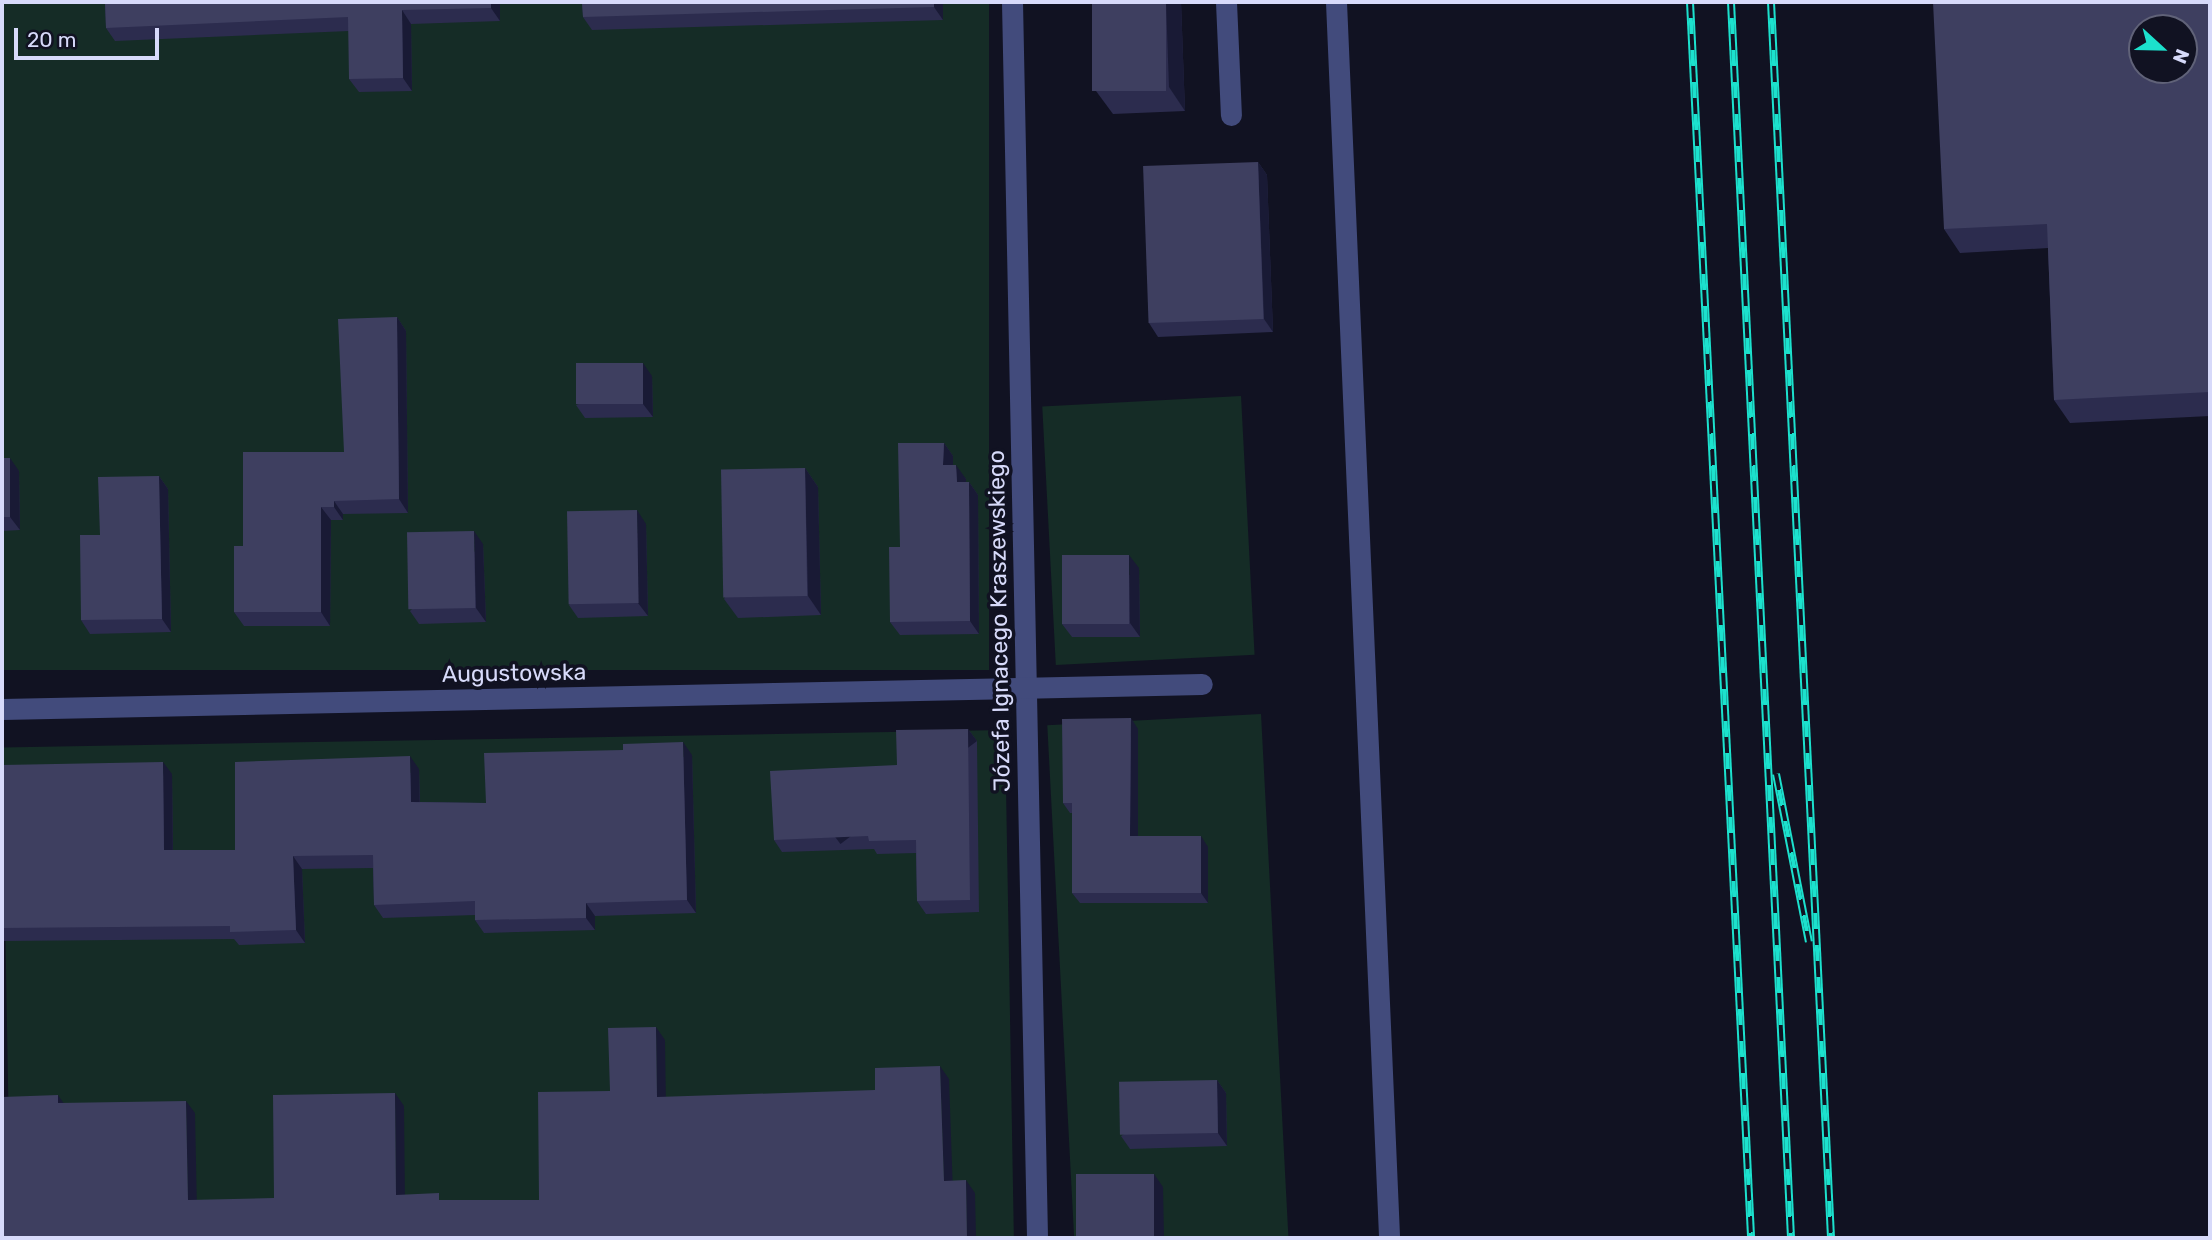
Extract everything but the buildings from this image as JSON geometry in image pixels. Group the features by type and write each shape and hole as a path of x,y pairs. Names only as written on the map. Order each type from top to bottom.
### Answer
{"street":[{"name":"Józefa Ignacego Kraszewskiego","path":"1012,2 1037,1238"},
{"path":"1226,2 1231,115"},
{"path":"1336,2 1389,1238"},
{"name":"Augustowska","path":"2,709 1202,684"}],"green space":[{"path":"2,2 989,2 989,670 2,670"},
{"path":"1241,396 1255,655 1056,665 1042,406"},
{"path":"1261,714 1288,1238 1074,1238 1047,725"},
{"path":"1005,730 1014,1238 11,1238 2,748"}],"railway":[{"path":"1690,2 1751,1238"},
{"path":"1731,2 1791,1238"},
{"path":"1771,2 1831,1238"},
{"path":"1776,774 1809,942"}]}
